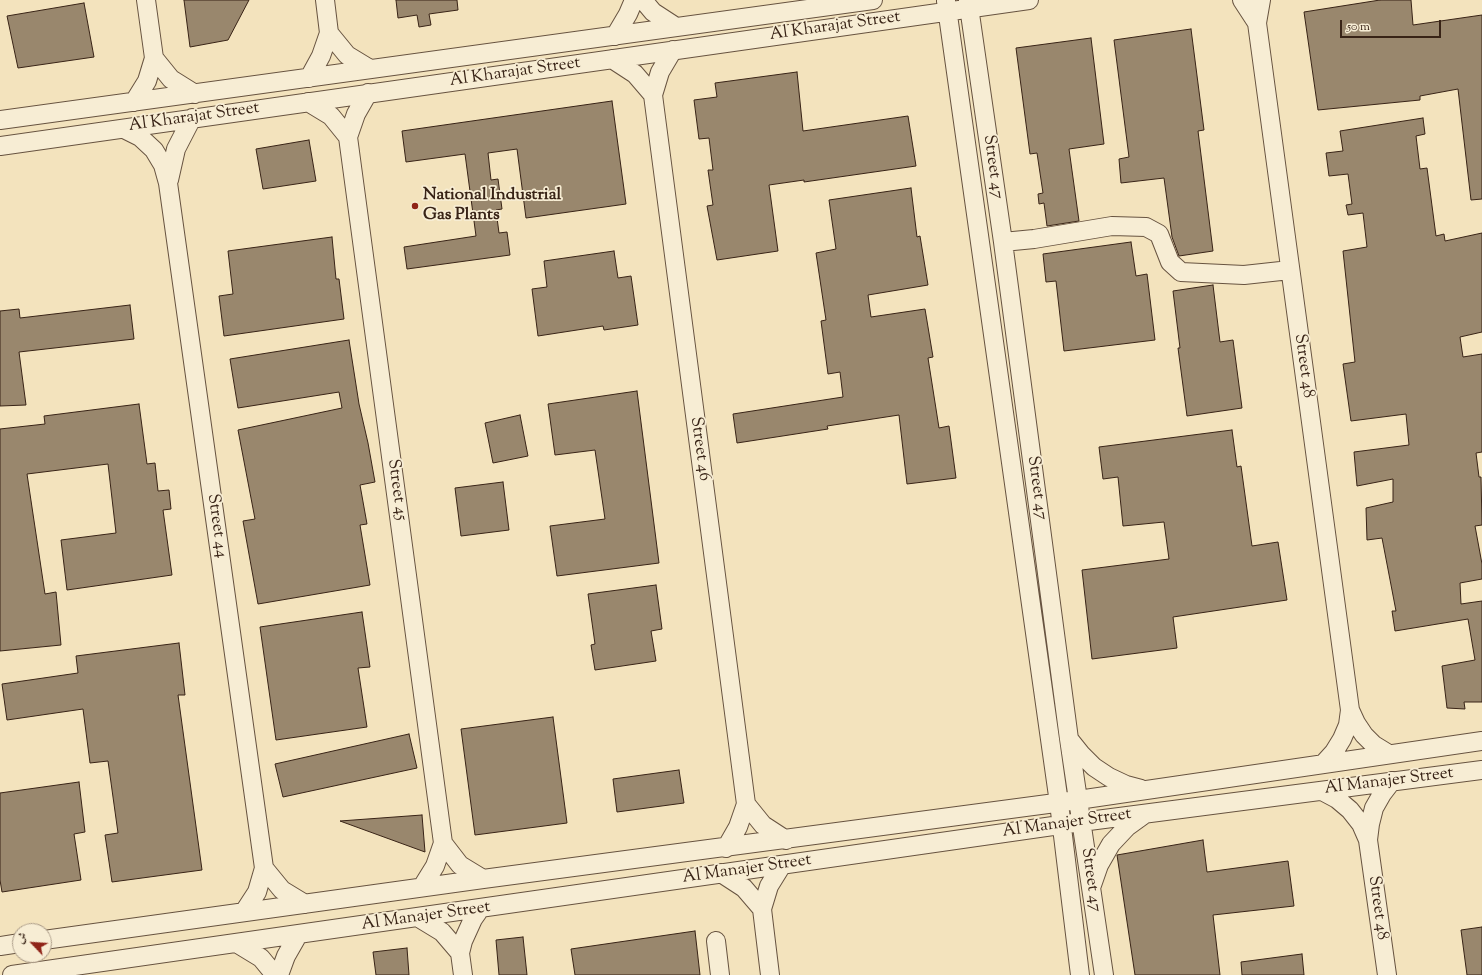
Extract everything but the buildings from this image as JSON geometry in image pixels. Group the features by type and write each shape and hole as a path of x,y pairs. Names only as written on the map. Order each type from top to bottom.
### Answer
{"street":[{"path":"134,102 147,81 154,58 146,0"},
{"path":"309,78 322,56 329,33 325,0"},
{"path":"616,36 623,25 634,0"},
{"path":"643,0 654,12 676,27"},
{"name":"Al Kharajat Street","path":"0,120 873,0"},
{"name":"Al Kharajat Street","path":"0,146 673,50 947,6 1029,0"},
{"name":"Street 48","path":"1242,0 1256,23"},
{"name":"Street 48","path":"1262,0 1256,23 1350,710 1348,725 1342,739 1334,752 1324,763"},
{"name":"Street 47","path":"968,4 1003,242 1069,739 1104,975"},
{"name":"Street 47","path":"947,6 1059,803 1080,975"},
{"path":"329,33 347,55 370,70"},
{"name":"Street 46","path":"673,50 660,72 653,95 746,804 738,827 726,848"},
{"path":"154,58 171,79 195,94"},
{"path":"612,59 635,74 653,95"},
{"name":"Street 45","path":"368,93 356,114 348,137 443,843 435,866 422,887"},
{"path":"308,102 331,116 348,137"},
{"name":"Street 44","path":"168,183 176,149 192,118"},
{"name":"Street 44","path":"124,129 140,137 154,150 163,165 168,183 264,868 257,892 244,912"},
{"path":"1003,242 1034,239 1112,226 1146,227 1159,234 1170,262 1181,272 1244,275 1290,270"},
{"name":"Street 48","path":"1350,710 1364,735 1374,745 1386,753"},
{"path":"1069,739 1094,767 1109,777 1126,785 1144,790"},
{"name":"Al Manajer Street","path":"52,939 422,887 1059,803 1386,753 1482,741"},
{"name":"Al Manajer Street","path":"12,975 238,944 1081,822 1482,770"},
{"name":"Street 48","path":"1387,975 1368,840 1374,808 1382,794 1392,782"},
{"name":"Street 48","path":"1322,791 1337,799 1350,810 1361,824 1368,840"},
{"path":"746,804 763,825 786,840"},
{"path":"1091,887 1099,865 1111,844 1127,827 1146,813"},
{"path":"443,843 460,865 483,879"},
{"path":"770,975 762,909 769,886 782,865"},
{"path":"264,868 282,890 305,904"},
{"path":"721,873 744,888 762,909"},
{"path":"463,975 460,953 467,930 480,909"},
{"path":"419,918 442,932 460,953"},
{"path":"279,975 286,956 298,935"},
{"path":"716,941 720,975"},
{"path":"238,944 261,958 275,975"}],"place":[{"name":"National Industrial Gas Plants","path":"415,206"}]}
